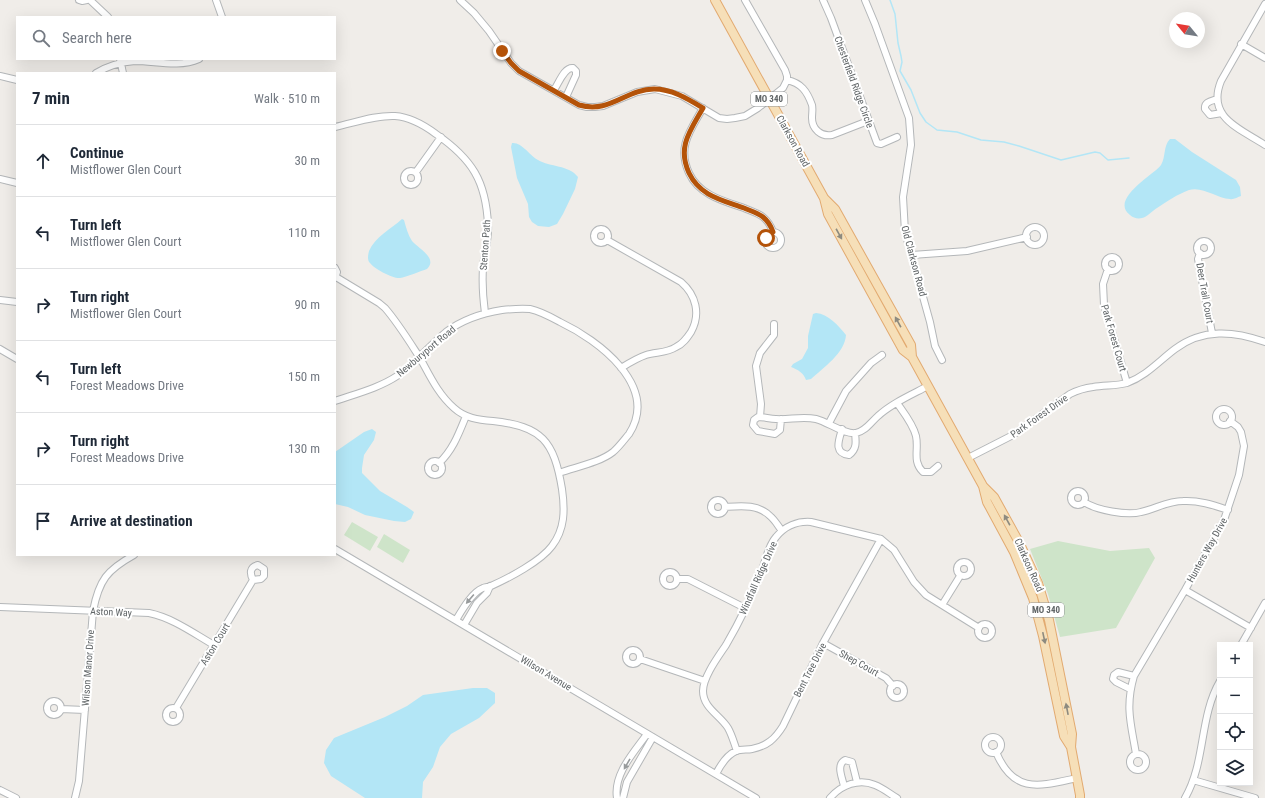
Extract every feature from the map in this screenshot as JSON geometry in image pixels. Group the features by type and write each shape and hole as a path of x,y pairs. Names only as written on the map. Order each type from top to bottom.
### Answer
{"main road":[{"name":"Clarkson Road","path":"715,0 824,198 828,214 903,350 912,357 968,458 983,486 987,502 1014,552 1033,598 1043,636 1064,736 1070,747 1080,797"}],"street":[{"path":"79,0 88,0 107,16"},
{"path":"216,0 222,16"},
{"path":"460,0 474,12 511,63 519,71 579,105 595,108 612,103 634,93 655,89 682,96 719,118 727,120 745,116 783,88 787,80 786,70 745,0"},
{"name":"Chesterfield Ridge Circle","path":"823,0 830,14 877,143 881,144 897,137"},
{"name":"Old Clarkson Road","path":"865,0 909,118 911,145 904,182 903,209 905,232 930,322 935,346 942,360"},
{"path":"1265,4 1241,44 1221,81 1217,92 1217,99 1222,113 1230,123 1265,146"},
{"path":"1241,44 1265,58"},
{"path":"98,72 120,61 176,64 193,62 197,60"},
{"path":"120,61 123,72"},
{"path":"554,90 566,70 573,68 576,71 576,75 566,97"},
{"path":"0,76 16,80"},
{"path":"787,80 795,82 802,87 812,106 813,124 820,134 826,136 832,135 868,121"},
{"path":"1217,99 1208,102 1205,105 1205,110 1210,114 1222,113"},
{"path":"703,108 687,136 684,151 687,167 694,183 706,193 756,212 764,217 770,224 773,232"},
{"name":"Stenton Path","path":"336,127 378,117 395,116 423,125 463,155 472,166 480,184 485,203 488,226 482,288 485,313"},
{"path":"416,172 441,137"},
{"path":"0,179 16,183"},
{"path":"912,255 967,251 1027,237"},
{"path":"607,240 681,282 690,292 696,305 696,318 694,325 682,343 669,351 641,357 621,368"},
{"name":"Deer Trail Court","path":"1200,253 1198,259 1212,334"},
{"name":"Park Forest Court","path":"1108,269 1102,284 1104,305 1127,383"},
{"path":"336,278 385,308 419,358 434,384 455,409 466,416 475,419 519,425 535,433 550,446 559,473 564,514 560,531 544,555 490,586 482,588 464,607 456,620"},
{"path":"0,300 16,302"},
{"name":"Newburyport Road","path":"336,401 388,381 419,358 435,342 458,324 485,313 503,310 529,309 542,313 569,326 614,358 629,378 636,398 637,414 631,430 618,447 607,456 559,473"},
{"path":"760,417 762,404 756,366 760,353 774,335 774,324"},
{"name":"Park Forest Drive","path":"968,458 1013,435 1070,394 1080,389 1127,383 1152,369 1175,349 1184,344 1220,332 1252,337 1265,342"},
{"path":"0,349 16,358"},
{"path":"829,423 846,391 871,363 882,355"},
{"path":"781,419 780,430 775,434 758,431 755,429 753,422 756,418 760,417 781,419 805,418 829,423 842,430 855,433 861,432 878,416 897,403 928,386"},
{"path":"897,403 914,430 917,443 916,462 919,468 923,472 931,472 938,466"},
{"path":"439,463 451,448 466,416"},
{"name":"Hunters Way Drive","path":"1136,754 1130,719 1129,697 1134,676 1218,532 1228,510 1239,476 1244,446 1241,432 1238,427 1230,421"},
{"path":"842,430 838,446 844,454 849,455 854,451 856,444 855,433"},
{"path":"1084,502 1096,508 1134,514 1167,503 1183,500 1210,504 1228,510"},
{"path":"725,507 749,506 757,508 771,516 782,531"},
{"name":"Windfall Ridge Drive","path":"705,681 732,635 775,538 790,525 804,521 881,539 894,550 914,582 926,595 979,628"},
{"name":"Bent Tree Drive","path":"737,751 758,748 765,745 778,735 823,643 881,539"},
{"name":"Wilson Avenue","path":"336,550 756,798"},
{"name":"Wilson Manor Drive","path":"75,798 79,781 95,597 104,578 112,569 132,556"},
{"path":"942,605 960,576"},
{"path":"678,579 688,579 745,608"},
{"name":"Aston Court","path":"176,708 253,580"},
{"path":"464,625 477,603 487,593 490,586"},
{"name":"Hunters Way Drive","path":"1185,590 1251,628"},
{"path":"1243,642 1265,603"},
{"name":"Aston Way","path":"0,607 158,615 173,621 214,645"},
{"name":"Shep Court","path":"823,643 886,678 893,686"},
{"path":"640,659 705,681 703,688 704,699 711,710 727,727 737,751 728,757 716,774"},
{"path":"1130,689 1116,682 1113,679 1114,675 1118,672 1134,676"},
{"path":"1185,798 1193,780 1211,699 1217,687"},
{"path":"61,709 85,710"},
{"path":"617,798 617,788 622,772 632,756 650,735"},
{"path":"623,798 627,782 650,735"},
{"path":"996,752 1000,762 1007,771 1019,781 1026,784 1042,786 1077,778"},
{"path":"844,786 840,767 841,762 845,760 852,762 857,782"},
{"path":"1193,780 1255,798"},
{"path":"830,798 836,791 844,786 857,782 868,782 876,785 897,798"},
{"path":"0,790 16,798"}],"green space":[{"path":"352,522 378,537 370,551 344,535"},
{"path":"384,534 410,550 403,563 377,547"},
{"path":"1058,541 1110,551 1149,548 1155,558 1116,628 1060,637 1048,594 1030,549"}],"water":[{"path":"1170,139 1175,139 1192,152 1236,180 1240,187 1241,196 1231,199 1194,189 1172,198 1144,217 1134,218 1131,216 1125,209 1125,202 1135,187 1161,165 1164,159 1166,145"},
{"path":"512,143 516,143 538,160 570,170 578,177 575,189 557,224 549,227 538,226 532,222 529,217 528,204 517,178 511,147"},
{"path":"402,219 404,220 408,234 412,241 429,257 430,265 427,269 397,278 380,271 372,265 369,262 368,256 369,251 375,242"},
{"path":"816,313 829,318 837,324 846,335 845,342 833,360 811,379 806,380 802,373 791,367 793,364 802,359 808,348 808,336 813,314"},
{"path":"372,429 376,432 374,440 364,455 362,473 380,491 414,512 411,519 405,522 365,515 348,507 336,504 336,451 364,432"},
{"path":"473,688 487,688 495,693 495,703 479,718 451,734 440,747 433,767 423,782 422,798 365,798 331,776 324,763 326,750 334,738 385,717 407,706 423,695"}],"waterway":[{"path":"890,0 895,14 898,43 902,62 900,71 911,90 920,113 926,122 937,130 957,132 981,140 1004,142 1061,160 1095,152 1100,153 1108,160 1129,158"}],"route":[{"path":"502,51 519,71 579,105 595,108 612,103 637,92 655,89 682,96 703,108 687,136 684,151 684,159 694,183 706,193 756,212 764,217 770,224 773,232 768,234 766,238"}]}
